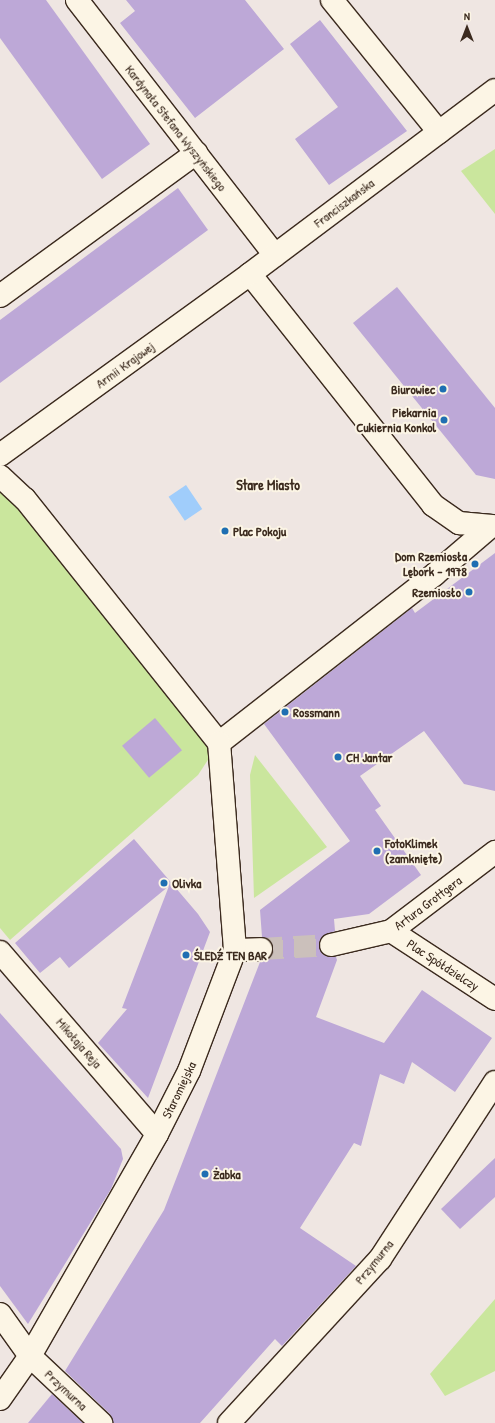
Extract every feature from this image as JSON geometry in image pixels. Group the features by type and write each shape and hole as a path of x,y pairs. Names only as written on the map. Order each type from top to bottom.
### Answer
{"street":[{"name":"Kardynała Stefana Wyszyńskiego","path":"77,0 275,255"},
{"path":"332,0 439,132"},
{"name":"Franciszkańska","path":"250,274 495,90"},
{"path":"0,296 196,153"},
{"path":"250,274 434,505 459,523 493,526"},
{"name":"Armii Krajowej","path":"0,455 250,274"},
{"path":"0,476 25,499 219,743 434,575 493,526"},
{"name":"Staromiejska","path":"0,1399 30,1356 157,1134 190,1071 235,950 219,743"},
{"name":"Artura Grottgera","path":"331,945 391,931 495,852"},
{"name":"Plac Spółdzielczy","path":"391,931 495,999"},
{"path":"235,950 261,949"},
{"name":"Mikołaja Reja","path":"0,952 157,1134"},
{"name":"Przymurna","path":"229,1423 380,1259 495,1082"},
{"name":"Przymurna","path":"0,1314 30,1356 101,1423"}],"green space":[{"path":"495,149 495,214 461,171"},
{"path":"0,480 219,743 198,775 10,940 0,928"},
{"path":"255,755 327,847 254,898 250,775"},
{"path":"495,1299 495,1371 445,1396 430,1374"}],"water":[{"path":"186,485 202,509 185,521 169,497"}],"building":[{"path":"0,0 46,0 150,144 102,179 0,38"},
{"path":"126,0 245,0 284,49 195,118 120,23 135,11"},
{"path":"320,20 407,131 329,185 295,139 338,107 290,44"},
{"path":"178,188 208,230 0,383 0,320"},
{"name":"Biurowiec","path":"397,287 495,408 495,479 476,475 353,323"},
{"path":"495,553 495,791 464,784 424,731 360,776 381,806 375,810 421,875 369,914 334,919 335,931 323,936 319,942 322,954 328,957 336,957 337,960 316,1017 384,1043 422,990 492,1038 455,1092 412,1062 404,1084 380,1074 361,1146 354,1143 300,1228 356,1266 282,1346 275,1339 200,1423 113,1423 110,1414 65,1371 164,1210 260,962 267,960 272,954 272,943 262,937 260,910 350,841 264,724 412,608 415,613"},
{"path":"155,718 182,750 149,778 122,746"},
{"path":"134,839 198,914 210,932 148,1098 98,1043 127,1009 122,1008 169,886 69,968 60,957 40,973 15,943"},
{"path":"0,1013 121,1149 123,1159 111,1189 28,1324 0,1286"},
{"path":"495,1158 495,1197 460,1229 441,1209"},
{"path":"52,1394 83,1423 28,1423"}],"tunnel":[{"path":"261,949 331,945"}],"place":[{"name":"Biurowiec","path":"443,389"},
{"name":"Piekarnia Cukiernia Konkol","path":"444,420"},
{"name":"Plac Pokoju","path":"225,531"},
{"name":"Dom Rzemiosła Lębork - 1978","path":"475,564"},
{"name":"Rzemiosło","path":"469,592"},
{"name":"Rossmann","path":"285,712"},
{"name":"CH Jantar","path":"338,757"},
{"name":"FotoKlimek (zamknięte)","path":"377,851"},
{"name":"Olivka","path":"164,883"},
{"name":"ŚLEDŹ TEN BAR","path":"186,955"},
{"name":"Żabka","path":"205,1174"}],"district":[{"name":"Stare Miasto","path":"268,485"}]}
